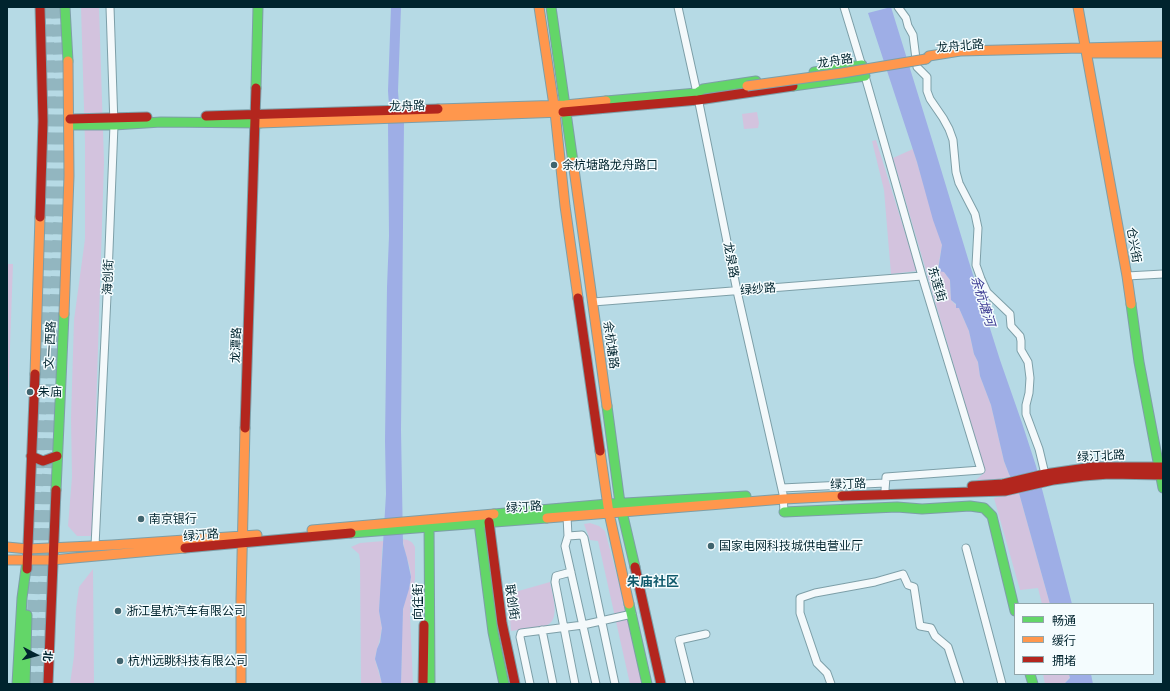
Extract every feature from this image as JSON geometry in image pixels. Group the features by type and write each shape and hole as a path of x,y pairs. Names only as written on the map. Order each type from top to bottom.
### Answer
{"main road":[{"path":"17,684 22,598 28,549 39,258 43,121 40,7"},
{"name":"文一西路","path":"48,684 52,560 68,222 70,122 65,7"},
{"name":"龙潭路","path":"241,684 241,540 256,119 258,7"},
{"path":"539,7 554,109 565,206 608,504 646,684"},
{"name":"余杭塘路","path":"551,7 621,508 662,684"},
{"name":"仓兴街","path":"1078,7 1127,276 1139,362 1161,471 1163,488"},
{"name":"龙舟北路","path":"926,59 929,56 960,51 1086,50 1163,46"},
{"name":"龙舟北路","path":"1086,50 1163,53"},
{"name":"龙舟路","path":"70,122 256,119 554,109 697,96 926,59"},
{"name":"龙舟路","path":"697,96 703,89 862,65"},
{"name":"龙舟路","path":"737,84 745,89 761,91 865,76"},
{"path":"31,456 43,461 57,456"},
{"name":"绿汀北路","path":"1042,478 1093,467 1161,471"},
{"name":"绿汀路","path":"783,494 812,497 1004,487 1042,478"},
{"name":"绿汀路","path":"427,523 479,523 610,513 621,508 885,486 1004,487"},
{"name":"绿汀路","path":"7,560 52,560 241,540 406,526 608,504 621,508"},
{"path":"784,512 897,507 922,509 970,506 984,508 992,516 1014,607"},
{"name":"联创街","path":"489,522 502,623 515,684"},
{"name":"向往街","path":"423,684 427,523"},
{"name":"向往街","path":"427,523 430,684"},
{"name":"联创街","path":"479,523 493,632 504,684"},
{"name":"绿汀路","path":"7,547 28,549 241,540"},
{"path":"25,684 27,561"}],"street":[{"name":"海创街","path":"95,546 114,122 110,7"},
{"name":"龙泉路","path":"678,7 737,291 783,494 784,512"},
{"name":"东莲街","path":"844,7 922,276 981,470 886,477 885,486"},
{"path":"898,7 906,18 913,35 917,67 927,77 927,91 930,99 949,129 959,183 975,214 978,228 976,265 981,279 987,292 1010,314 1011,326 1020,336 1021,350 1028,362 1030,378 1026,414 1039,449 1042,478"},
{"path":"1127,276 1163,274"},
{"name":"绿纱路","path":"593,302 922,276"},
{"path":"567,516 568,536 565,546 596,684"},
{"path":"568,536 582,535 584,538 616,684"},
{"path":"966,548 1002,684"},
{"path":"571,572 556,576 554,582 575,684"},
{"path":"831,684 827,673 817,663 800,613 800,598 815,593 876,582 903,574 908,585 914,587 920,626 930,628 935,636 948,647 960,684"},
{"path":"530,684 520,637 521,633 583,625 632,614"},
{"path":"542,630 553,684"},
{"path":"690,684 680,640 706,634"}],"shaded area":[{"path":"81,7 99,7 104,162 92,536 77,536 68,526 72,477 71,418 74,320 85,239 85,142"},
{"path":"757,112 759,123 758,128 744,129 742,114"},
{"path":"876,140 917,271 891,274 884,190 872,141"},
{"path":"913,149 942,245 938,268 944,272 950,280 951,300 959,308 969,331 974,354 978,362 980,376 991,405 1004,461 1010,477 990,480 976,480 985,472 893,158"},
{"path":"7,264 13,264 7,430"},
{"path":"1019,493 1050,603 1042,603 1038,588 1020,590 994,498"},
{"path":"590,523 599,526 605,531 629,621 642,684 630,684 598,541 590,540 584,524"},
{"path":"403,539 413,543 415,547 415,579 411,599 410,615 413,684 401,684 403,611 411,578"},
{"path":"384,541 382,550 379,611 382,628 375,659 382,684 361,684 360,560 359,554 351,547 360,543"},
{"path":"93,569 94,684 70,684 74,656 76,609 79,587"},
{"path":"550,582 555,611 552,621 541,627 511,631 508,594"},
{"path":"1043,675 1069,675 1070,677 1064,684 1045,684"}],"water":[{"path":"891,7 969,262 1036,466 1072,603 1050,603 1019,493 1004,461 991,405 980,376 978,362 974,354 969,331 959,308 956,308 956,304 951,300 950,280 944,272 938,271 942,245 933,220 917,162 868,13"},
{"path":"404,122 401,430 403,544 411,577 403,609 401,684 382,684 375,659 382,628 379,611 386,494 385,441 389,236 388,123"},
{"path":"1069,675 1091,675 1093,684 1064,684 1070,678"}],"waterway":[{"path":"395,119 393,91 396,7"}],"tunnel":[{"path":"31,684 48,210 50,103 47,7"},
{"path":"41,684 47,496 60,206 60,79 57,7"}],"traffic: fast":[{"path":"65,7 68,61"},
{"path":"256,88 258,7"},
{"path":"551,7 573,162"},
{"path":"814,72 862,65"},
{"path":"793,86 865,76"},
{"path":"606,101 697,93 703,89 756,81"},
{"path":"70,125 114,125 161,122 260,123"},
{"path":"1131,304 1139,362 1163,488"},
{"path":"56,490 64,314"},
{"path":"607,406 620,503 635,567"},
{"path":"494,514 608,504 746,496"},
{"path":"784,512 897,507 922,509 970,506 984,508 992,516 1014,607"},
{"path":"351,533 547,518"},
{"path":"429,521 430,684"},
{"path":"479,523 493,632 504,684"},
{"path":"17,684 22,598 27,561"},
{"path":"629,604 647,684"},
{"path":"25,684 27,615"},
{"path":"1030,675 1033,684"}],"traffic: slow":[{"path":"539,7 555,112 565,206 578,298"},
{"path":"1078,7 1131,304"},
{"path":"926,59 929,56 960,51 1163,46"},
{"path":"1092,53 1163,53"},
{"path":"747,86 842,73 926,59"},
{"path":"64,314 69,176 68,61"},
{"path":"438,109 565,105 606,101"},
{"path":"260,123 563,112"},
{"path":"573,162 607,406"},
{"path":"35,374 40,217"},
{"path":"241,684 241,599 245,428"},
{"path":"600,451 609,513 629,604"},
{"path":"547,518 784,499 842,496"},
{"path":"312,530 494,514"},
{"path":"7,547 28,549 112,545 257,535"},
{"path":"7,560 52,560 185,548"}],"traffic: jam":[{"path":"40,7 43,121 40,217"},
{"path":"563,112 698,100 793,86"},
{"path":"245,428 256,88"},
{"path":"206,116 438,109"},
{"path":"70,119 147,117"},
{"path":"578,298 600,451"},
{"path":"27,569 35,374"},
{"path":"31,456 43,461 57,456"},
{"path":"972,486 1003,484 1045,474 1093,467 1163,467"},
{"path":"842,496 1005,491 1053,480 1083,476 1109,474 1163,475"},
{"path":"48,684 56,490"},
{"path":"489,522 502,623 515,684"},
{"path":"185,548 351,533"},
{"path":"635,567 661,684"},
{"path":"423,684 424,625"}],"place":[{"name":"余杭塘路龙舟路口","path":"554,165"},
{"name":"朱庙","path":"30,392"},
{"name":"南京银行","path":"141,519"},
{"name":"国家电网科技城供电营业厅","path":"711,546"},
{"name":"浙江星杭汽车有限公司","path":"118,611"},
{"name":"杭州远眺科技有限公司","path":"120,661"}],"district":[{"name":"朱庙社区","path":"653,582"}],"water label":[{"name":"余杭塘河","path":"983,301"}]}
